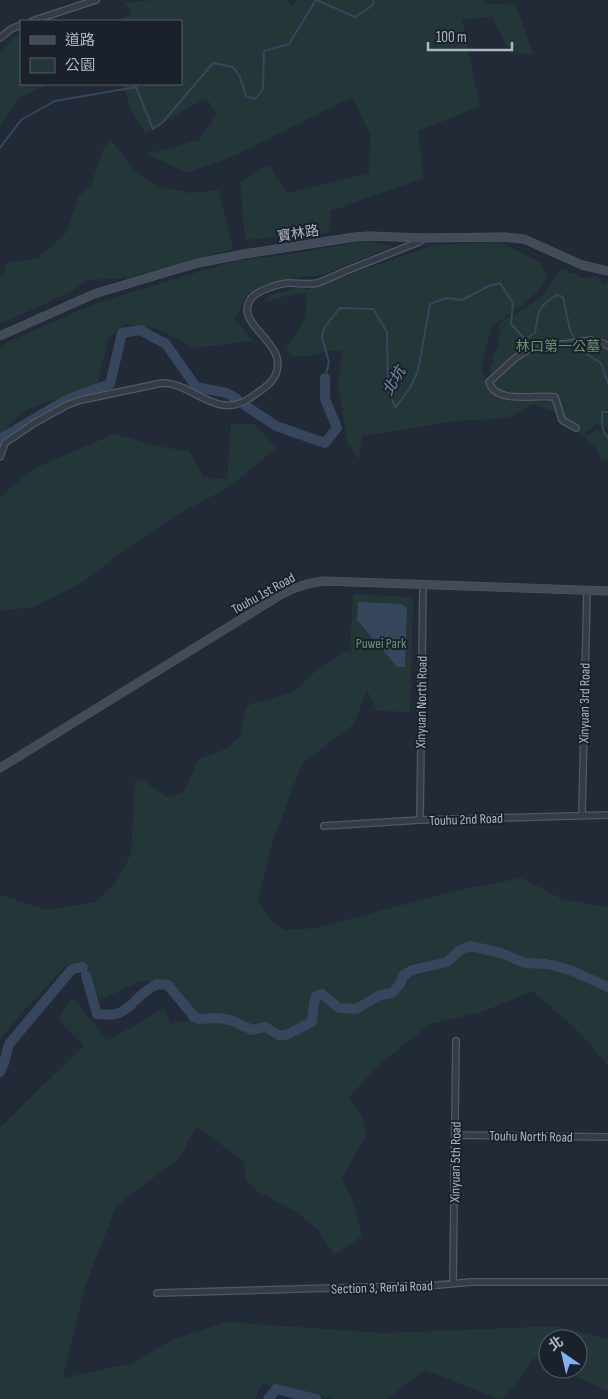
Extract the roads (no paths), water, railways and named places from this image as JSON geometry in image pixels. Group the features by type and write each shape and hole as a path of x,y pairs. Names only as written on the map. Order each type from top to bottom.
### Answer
{"street":[{"path":"35,20 96,0"},
{"path":"0,38 11,29 20,25"},
{"name":"寶林路","path":"0,336 94,294 198,263 355,237 424,238 492,236 524,239 582,265 608,271"},
{"path":"0,456 5,443 33,424 66,405 96,396 162,383 171,383 215,405 244,402 265,387 275,377 279,360 274,349 250,320 246,310 254,296 259,292 288,283 316,283 419,242 424,238"},
{"path":"576,428 562,420 554,397 520,398 497,393 491,389 489,382 514,359 537,344 572,343 591,340 608,346"},
{"name":"Touhu 1st Road","path":"0,768 295,587 310,582 608,591"},
{"name":"Xinyuan North Road","path":"420,820 423,585"},
{"name":"Xinyuan 3rd Road","path":"582,815 587,590"},
{"name":"Touhu 2nd Road","path":"324,826 420,820 608,815"},
{"name":"Xinyuan 5th Road","path":"453,1283 456,1041"},
{"name":"Touhu North Road","path":"455,1135 608,1137"},
{"name":"Section 3, Ren'ai Road","path":"157,1293 453,1283 608,1282"}],"water":[{"path":"358,602 402,604 407,608 404,667 397,667 357,620"}],"waterway":[{"path":"0,148 21,120 55,101 136,87 153,129 162,123 213,63 233,67 240,77 246,96 255,99 263,89 264,51 289,44 316,0"},
{"path":"317,0 355,17 373,5 374,0"},
{"name":"北坑","path":"325,378 329,362 322,337 324,328 340,308 373,309 387,332 388,386 395,408 410,388 418,371 430,304 446,298 462,300 489,286 500,283 513,303 511,324 525,339 535,333 538,315 542,307 557,295 563,297 570,330 575,340"},
{"name":"北坑","path":"0,439 66,400 110,384 122,333 140,330 166,344 196,387 227,393 237,399"},
{"name":"北坑","path":"577,344 580,350 601,363 608,383"},
{"name":"北坑","path":"246,406 276,426 325,443 337,428 325,399 325,378"},
{"name":"北坑","path":"608,412 602,412 603,429 608,438"},
{"path":"136,1000 157,984 168,985 194,1017 199,1019 217,1018 231,1020 252,1030 265,1027 279,1035 286,1035 312,1022 316,996 322,994 339,1008 356,1009 380,995 392,993 400,984 403,976 412,970 447,962 460,950 470,946 501,953 525,963 546,964"},
{"path":"552,965 570,970 608,987"},
{"path":"0,1072 9,1044 72,969 83,967"},
{"path":"86,975 97,1014 116,1014 132,1004"},
{"path":"268,1399 276,1389 316,1399"}],"park label":[{"name":"林口第一公墓","path":"558,346"},
{"name":"Puwei Park","path":"381,643"}]}
